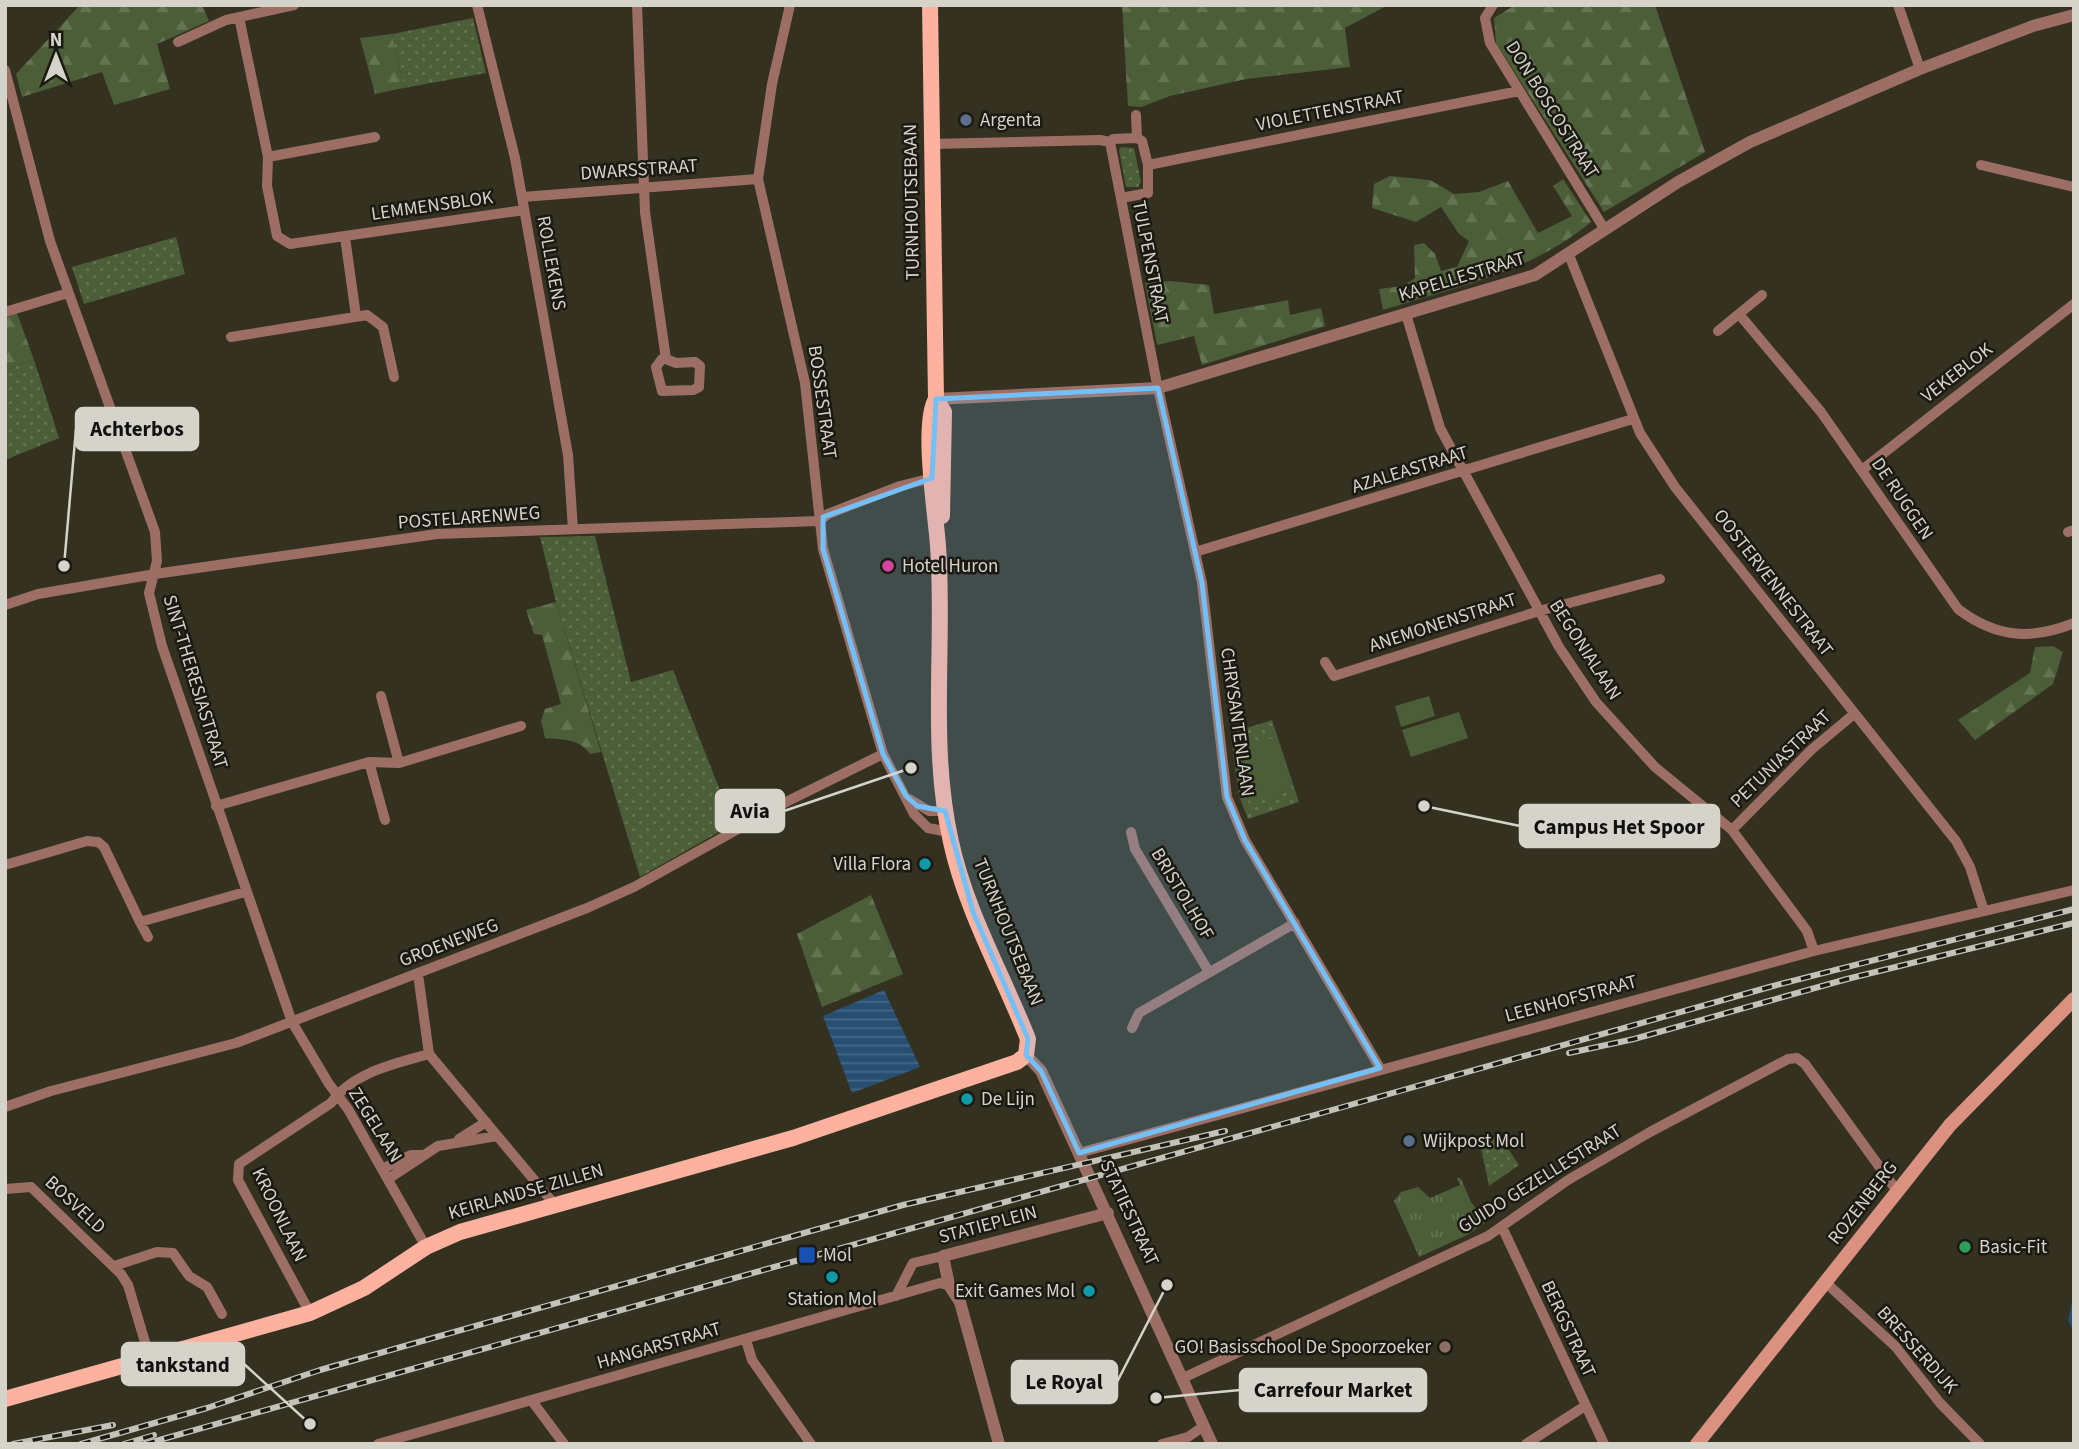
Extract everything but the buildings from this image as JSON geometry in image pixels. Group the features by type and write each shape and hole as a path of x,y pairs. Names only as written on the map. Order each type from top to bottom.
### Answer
{"main road":[{"name":"TURNHOUTSEBAAN","path":"930,5 936,399 931,414 932,478 938,544 945,811 973,912 1028,1039 1026,1055"},
{"name":"TURNHOUTSEBAAN","path":"936,399 944,412 944,490 938,544"},
{"name":"ROZENBERG","path":"1697,1444 1950,1125 2074,999"},
{"name":"KEIRLANDSE ZILLEN","path":"5,1399 310,1313 364,1288 426,1247 460,1231 818,1130 1017,1062 1026,1055"}],"street":[{"path":"178,42 201,30 240,17 294,5"},
{"name":"ROLLEKENS","path":"477,5 522,197 572,481 573,530"},
{"path":"637,5 645,212 666,359"},
{"name":"BOSSESTRAAT","path":"790,5 772,84 758,179 805,383 823,549 883,754 914,814 928,828 949,832"},
{"name":"DON BOSCOSTRAAT","path":"1493,5 1485,18 1490,43 1605,230"},
{"path":"1898,5 1920,69"},
{"name":"KAPELLESTRAAT","path":"936,399 1158,388 1535,275 1678,183 1751,142 1920,69 2033,26 2074,15"},
{"name":"LEMMENSBLOK","path":"240,17 268,157 267,186 277,236 290,243 524,210"},
{"name":"SINT-THERESIASTRAAT","path":"5,70 41,213 155,532 155,574 149,593 162,646 292,1022"},
{"name":"VIOLETTENSTRAAT","path":"1148,166 1519,90"},
{"path":"1136,115 1137,138"},
{"path":"268,157 375,138"},
{"path":"932,144 1100,140 1110,142 1113,139 1137,138 1142,141 1148,166 1148,193 1121,198"},
{"name":"TULPENSTRAAT","path":"1110,142 1158,388"},
{"path":"1981,165 2074,187"},
{"name":"DWARSSTRAAT","path":"522,197 758,179"},
{"path":"345,237 356,316"},
{"name":"OOSTERVENNESTRAAT","path":"1569,255 1633,419 1675,487 1960,848 1970,867 1984,911"},
{"path":"5,312 68,293"},
{"path":"1718,331 1762,295"},
{"name":"VEKEBLOK","path":"1862,470 2074,304"},
{"name":"BEGONIALAAN","path":"1406,314 1433,407 1464,472 1539,611 1582,683 1612,722 1655,767 1732,830 1807,931 1814,951"},
{"name":"DE RUGGEN","path":"1739,314 1821,412 1958,609 1978,624 2010,635 2040,634 2073,628"},
{"path":"231,337 367,315 383,327 394,377"},
{"path":"666,359 676,363 695,362 700,366 699,387 693,390 662,391 656,367 666,359"},
{"name":"CHRYSANTENLAAN","path":"1158,388 1202,583 1227,797 1245,839 1380,1068"},
{"name":"AZALEASTRAAT","path":"1195,552 1633,419"},
{"name":"POSTELARENWEG","path":"5,605 38,594 155,574 437,534 819,521 828,514 900,486 932,478"},
{"name":"ANEMONENSTRAAT","path":"1325,662 1334,676 1539,611 1660,579"},
{"path":"381,696 398,763"},
{"name":"PETUNIASTRAAT","path":"1732,830 1811,750 1854,714"},
{"path":"216,806 369,762 398,763 522,726"},
{"name":"GROENEWEG","path":"5,1107 51,1091 236,1043 610,898 788,801 883,754"},
{"path":"369,762 385,820"},
{"path":"905,796 917,806 945,811"},
{"name":"BRISTOLHOF","path":"1130,831 1135,849 1209,972"},
{"path":"5,865 87,841 98,842 104,847 148,937"},
{"name":"LEENHOFSTRAAT","path":"1079,1153 1380,1068 1814,951 2074,890"},
{"path":"140,922 245,892"},
{"path":"1132,1027 1139,1013 1295,923"},
{"path":"418,974 429,1054 555,1205"},
{"name":"ZEGELAAN","path":"292,1022 385,1174 426,1247"},
{"path":"337,1095 370,1073 429,1054"},
{"name":"TURNHOUTSEBAAN","path":"1026,1055 1041,1071 1079,1153"},
{"name":"GUIDO GEZELLESTRAAT","path":"1183,1378 1502,1227 1539,1198 1650,1132 1788,1059 1797,1058 1896,1191"},
{"name":"KROONLAAN","path":"310,1313 238,1180 237,1168 244,1158 331,1103 337,1095"},
{"path":"385,1174 411,1156 421,1155 454,1142 486,1122"},
{"path":"454,1142 497,1136"},
{"name":"STATIESTRAAT","path":"1079,1153 1212,1444"},
{"name":"BOSVELD","path":"5,1189 31,1186 114,1266 128,1285 150,1359"},
{"name":"STATIEPLEIN","path":"896,1296 913,1263 1108,1213"},
{"name":"BERGSTRAAT","path":"1502,1227 1604,1444"},
{"path":"114,1266 157,1252 173,1253 189,1276 207,1287 222,1314"},
{"path":"943,1256 949,1284 960,1302 999,1444"},
{"name":"BRESSERDIJK","path":"1825,1282 1895,1346 1940,1403 1980,1444"},
{"name":"HANGARSTRAAT","path":"378,1444 940,1283 949,1284"},
{"path":"746,1340 752,1360 811,1444"},
{"path":"532,1401 564,1444"},
{"path":"1526,1444 1586,1406"},
{"path":"1162,1444 1188,1437 1205,1426"}],"highlighted area":[{"path":"1158,388 1202,583 1227,797 1245,840 1380,1068 1079,1153 1041,1071 1026,1055 1028,1039 973,912 945,811 917,806 906,796 883,754 823,549 823,517 932,478 936,399"}],"green space":[{"path":"80,5 202,5 209,21 157,44 170,89 114,105 102,72 22,97 16,74"},
{"path":"1122,5 1388,5 1345,28 1350,67 1246,79 1170,96 1141,107 1128,106"},
{"path":"1515,5 1655,5 1705,152 1604,212 1496,43 1494,18"},
{"path":"473,18 486,73 404,88 392,34"},
{"path":"392,34 404,88 375,94 360,38"},
{"path":"1121,147 1134,148 1141,182 1138,187 1126,187 1119,150"},
{"path":"1390,176 1430,180 1454,194 1479,192 1508,181 1538,233 1572,216 1553,186 1563,179 1591,222 1568,239 1518,266 1383,310 1379,289 1403,286 1415,278 1414,245 1424,243 1435,254 1441,271 1457,267 1469,241 1459,234 1441,207 1416,222 1372,208 1374,184"},
{"path":"176,237 185,274 84,304 72,267"},
{"path":"1170,281 1209,285 1214,314 1288,300 1290,315 1321,308 1325,326 1202,365 1194,336 1157,345 1145,283"},
{"path":"17,313 34,360 5,370 5,317"},
{"path":"34,360 59,438 5,460 5,370"},
{"path":"595,536 631,682 673,670 733,824 640,877 556,602 540,537"},
{"path":"556,602 601,752 590,754 576,742 545,738 541,721 545,709 561,704 542,635 534,634 526,610"},
{"path":"2053,646 2063,652 2053,684 1975,740 1958,720 2030,673 2035,647"},
{"path":"1429,696 1435,716 1401,727 1395,706"},
{"path":"1459,712 1468,738 1411,757 1402,730"},
{"path":"1272,720 1299,802 1248,819 1239,796 1232,745 1239,740 1237,731"},
{"path":"1276,737 1292,789 1250,802 1234,750"},
{"path":"871,895 903,974 822,1007 797,934"},
{"path":"1499,1135 1519,1165 1489,1186 1480,1144"},
{"path":"1457,1177 1461,1179 1471,1202 1486,1222 1469,1234 1419,1257 1394,1201 1401,1192 1418,1187 1430,1198 1460,1185"}],"water":[{"path":"884,990 920,1067 852,1093 823,1016"}],"waterway":[{"path":"2074,1301 2070,1320 2074,1328"}],"railway":[{"path":"145,1444 1773,986 2074,909"},
{"path":"1569,1053 1634,1039 1847,979 2074,923"},
{"path":"81,1444 207,1408 320,1370 903,1205 1225,1131"},
{"path":"13,1444 113,1425"},
{"path":"124,1444 154,1435"}],"place":[{"name":"Argenta","path":"966,120"},
{"name":"Achterbos","path":"64,566"},
{"name":"Hotel Huron","path":"888,566"},
{"name":"Avia","path":"911,768"},
{"name":"Campus Het Spoor","path":"1424,806"},
{"name":"Villa Flora","path":"925,864"},
{"name":"De Lijn","path":"967,1099"},
{"name":"Wijkpost Mol","path":"1409,1141"},
{"name":"Basic-Fit","path":"1965,1247"},
{"name":"Mol","path":"807,1255"},
{"name":"Station Mol","path":"832,1277"},
{"name":"Le Royal","path":"1167,1285"},
{"name":"Exit Games Mol","path":"1089,1291"},
{"name":"GO! Basisschool De Spoorzoeker","path":"1445,1347"},
{"name":"Carrefour Market","path":"1156,1398"},
{"name":"tankstand","path":"310,1424"}]}
